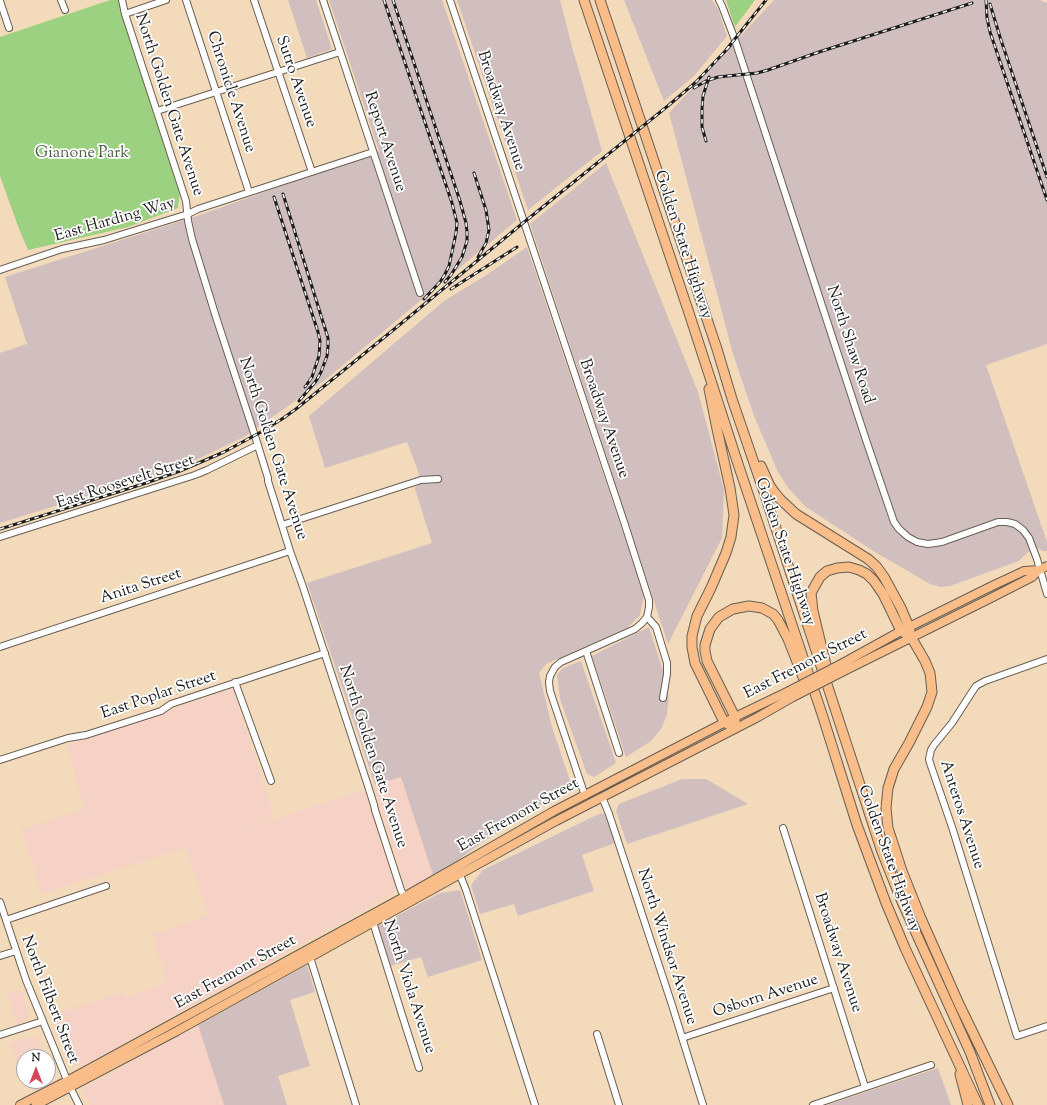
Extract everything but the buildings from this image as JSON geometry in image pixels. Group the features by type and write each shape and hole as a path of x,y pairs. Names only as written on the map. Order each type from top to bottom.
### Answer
{"highway":[{"name":"Golden State Highway","path":"584,0 822,714 857,825 905,948 978,1105"},
{"name":"Golden State Highway","path":"600,0 882,852 902,902 970,1052 990,1105"},
{"path":"701,350 730,488 734,516 731,537 726,553 697,616 692,636 692,647 695,663 724,722 735,728 735,717 707,661 705,645 710,629 719,617 734,609 749,606 762,608 773,614 778,620 793,649 811,700 822,714"},
{"path":"732,399 770,486 780,499 796,514 868,559 876,566 890,588 909,627 912,638 926,661 930,673 932,692 927,707 894,769 888,788 886,808 888,828 902,871 920,916 959,1004 1008,1105"},
{"path":"824,675 826,664 813,611 811,593 820,577 827,570 849,567 867,574 883,594 901,631 912,638"},
{"path":"954,1051 968,1105"},
{"path":"981,1082 997,1105"}],"main road":[{"name":"East Fremont Street","path":"845,666 912,638 1032,577 1039,570 1047,566"},
{"name":"East Fremont Street","path":"406,900 460,875 602,797 735,728 791,694 845,666 901,631 1024,571 1039,570"},
{"name":"East Fremont Street","path":"20,1105 68,1084 173,1032 309,953 406,900 530,825 598,788 724,722 791,694"},
{"path":"598,788 602,797"},
{"name":"East Fremont Street","path":"36,1105 68,1084"}],"street":[{"path":"61,0 64,10"},
{"name":"North Golden Gate Avenue","path":"122,0 125,14 186,201 188,221 196,252 290,551 325,653 401,890 406,900"},
{"path":"125,14 166,0"},
{"name":"Chronicle Avenue","path":"186,0 249,192"},
{"name":"Sutro Avenue","path":"254,0 312,172"},
{"name":"Report Avenue","path":"323,0 420,292"},
{"name":"Broadway Avenue","path":"450,0 646,592 649,607 647,617"},
{"name":"North Shaw Road","path":"719,0 735,40 894,522 908,537 917,542 928,544 942,542 998,522 1011,522 1020,526 1027,534 1034,550 1047,594"},
{"path":"0,1 9,28"},
{"path":"157,111 340,52"},
{"name":"East Harding Way","path":"0,270 62,249 104,240 188,214 198,209 373,152"},
{"name":"East Roosevelt Street","path":"0,537 195,475 258,446"},
{"path":"282,525 421,480 438,479"},
{"name":"Anita Street","path":"0,647 290,551"},
{"path":"585,796 550,691 549,682 552,670 558,665 586,651 635,629 647,617 656,627 667,663 667,674 663,698"},
{"path":"586,651 619,753"},
{"name":"East Poplar Street","path":"0,760 68,738 161,711 171,704 325,653"},
{"name":"Anteros Avenue","path":"1047,659 985,681 976,686 952,723 934,745 930,755 930,763 952,827 1017,1036 1047,1026"},
{"path":"235,682 271,782"},
{"name":"North Windsor Avenue","path":"602,797 609,814 703,1105"},
{"name":"Broadway Avenue","path":"783,828 865,1087"},
{"path":"460,875 535,1105"},
{"path":"6,920 106,886"},
{"name":"North Filbert Street","path":"0,902 26,980 68,1084 79,1105"},
{"name":"North Viola Avenue","path":"372,919 420,1068"},
{"path":"0,956 16,951"},
{"path":"309,953 356,1105"},
{"name":"Osborn Avenue","path":"682,1038 834,988"},
{"path":"0,1036 43,1021"},
{"path":"597,1034 619,1105"},
{"path":"813,1105 931,1065"}],"shaded area":[{"path":"288,0 316,0 332,49 307,58"},
{"path":"329,0 442,0 517,220 325,380 244,437 181,467 0,523 0,353 27,344 5,277 197,216 379,151"},
{"path":"457,0 560,0 602,151 528,210"},
{"path":"624,0 712,0 718,9 727,36 694,76 664,101"},
{"path":"774,0 1040,0 1047,3 1047,344 986,365 1047,542 1047,551 1037,548 1027,553 1019,561 950,586 940,587 930,584 875,552 806,507 789,489 778,472 754,416 733,354 669,113"},
{"path":"606,163 698,392 724,490 722,538 668,644 530,224"},
{"path":"527,247 644,595 640,615 627,628 546,664 539,673 552,727 570,781 562,793 481,843 434,878 401,777 375,785 307,583 432,543 415,489 419,474 407,442 325,468 309,416 444,301 485,276"},
{"path":"649,627 664,674 661,694 669,695 667,715 661,729 651,741 626,757 592,656"},
{"path":"581,661 616,763 594,777 587,774 560,699 557,675 563,668"},
{"path":"233,688 274,817 230,833 364,790 396,886 394,893 85,1065 77,1066 68,1060 50,1015 123,992 125,997 167,982 152,934 208,915 185,848 42,894 21,830 85,809 66,745"},
{"path":"401,777 434,878 416,888 406,889 373,786"},
{"path":"682,779 706,779 748,804 627,844 616,811 619,804"},
{"path":"601,813 606,815 615,843 582,855 594,891 518,916 514,904 480,914 471,885 483,870"},
{"path":"460,890 482,960 428,977 421,957 391,966 378,926 440,893"},
{"path":"307,965 315,992 290,1000 310,1066 278,1076 287,1105 224,1105 198,1025"},
{"path":"21,990 29,1017 17,1025 7,995"},
{"path":"198,1025 224,1105 90,1105 84,1092 85,1087"},
{"path":"36,1037 41,1049 16,1049 16,1059 10,1043"},
{"path":"938,1068 951,1105 827,1105"},
{"path":"33,1089 42,1089 34,1093"}],"green space":[{"name":"Gianone Park","path":"110,0 118,0 180,193 178,208 128,227 28,250 0,176 0,37"},
{"path":"726,0 755,0 735,27"}],"railway":[{"path":"384,0 452,203 457,223 449,266 440,282 424,299"},
{"path":"393,0 466,223 467,241 462,257 445,282"},
{"path":"726,50 766,0"},
{"path":"986,0 987,18 990,32 1047,200"},
{"path":"694,88 706,81 718,77 757,73 768,70 972,3"},
{"path":"990,4 1047,177"},
{"path":"0,529 180,471 224,452 282,419 669,105 696,82 730,46"},
{"path":"706,141 702,127 702,109 703,96 709,77"},
{"path":"474,173 486,210 489,230 486,243 478,257"},
{"path":"283,194 328,338 327,356 321,372 316,381 299,401"},
{"path":"274,197 320,341 319,356 312,377 305,387"},
{"path":"451,289 517,247"}]}
